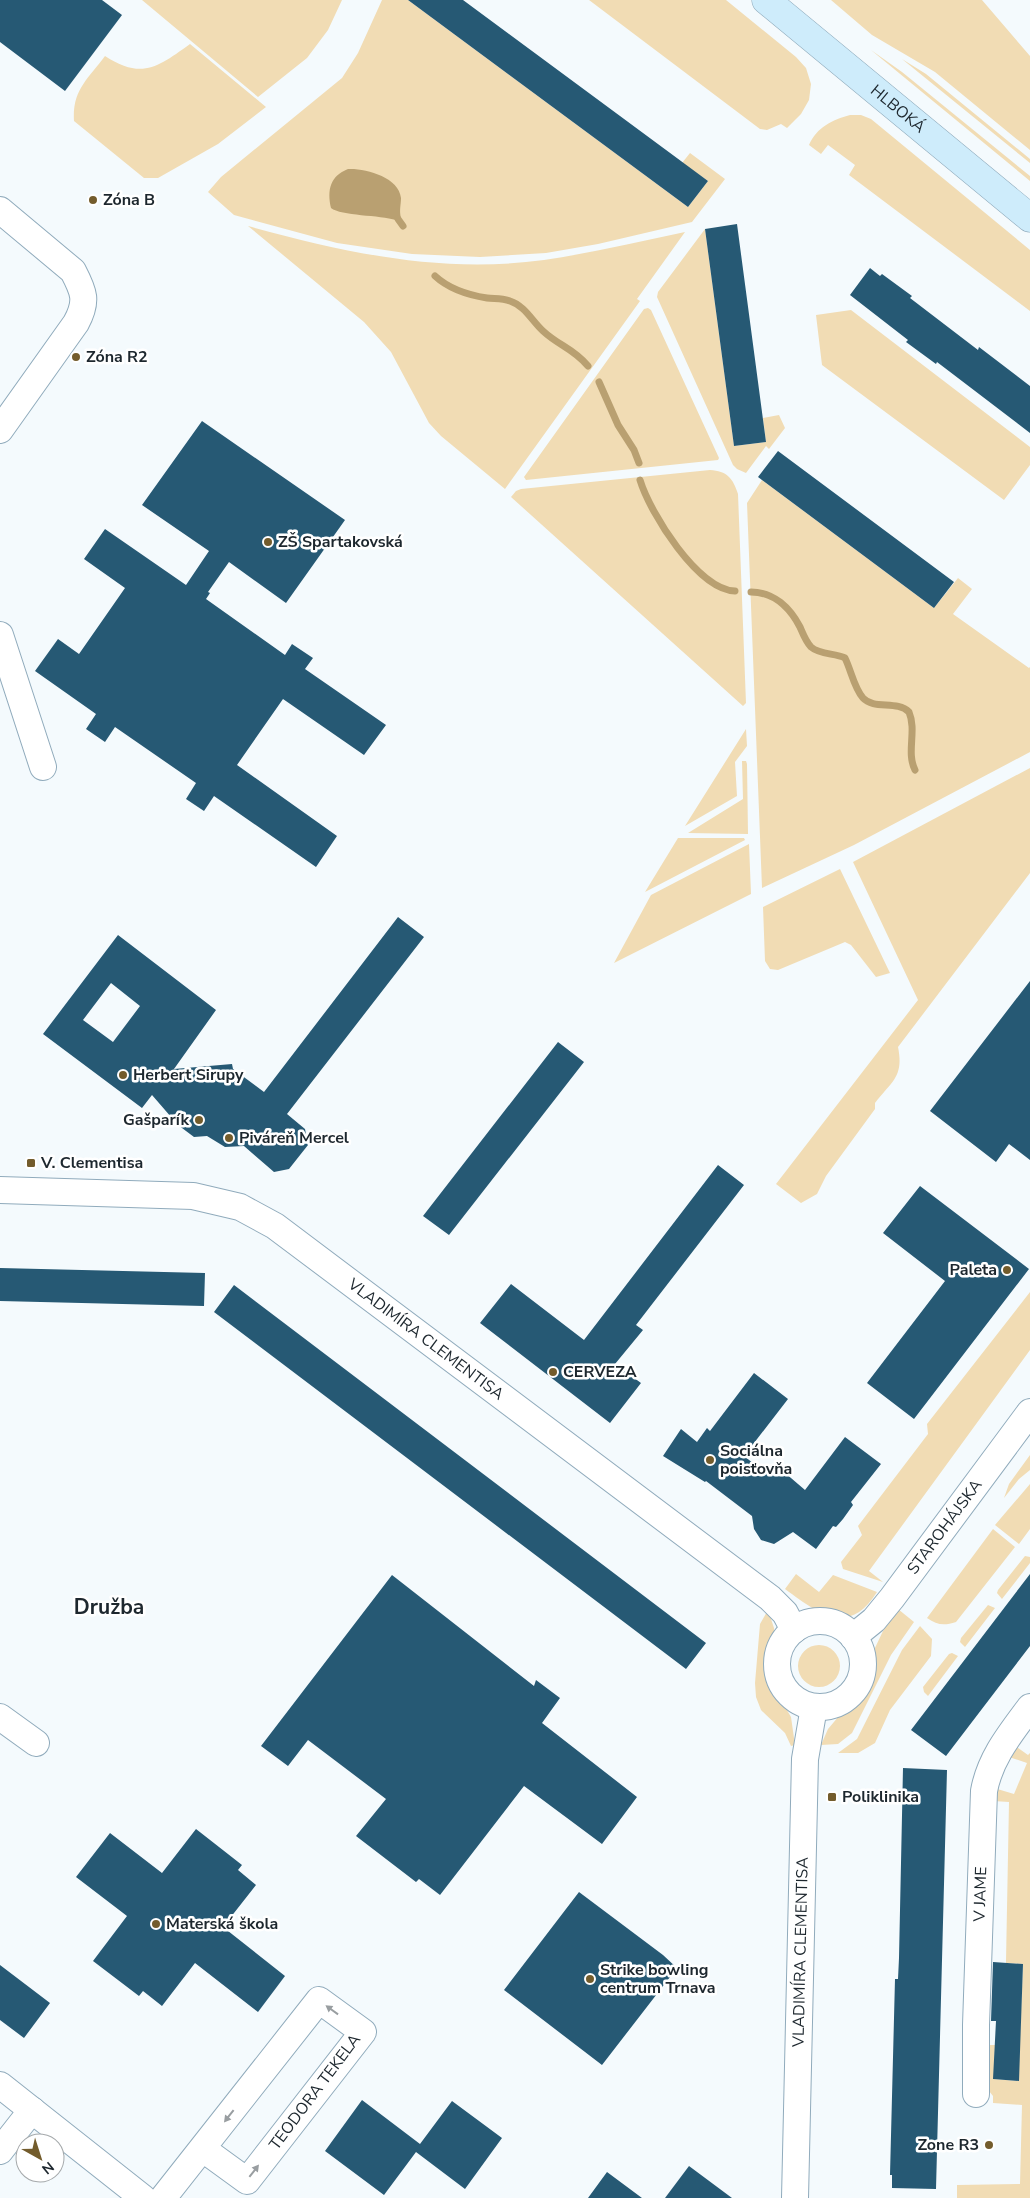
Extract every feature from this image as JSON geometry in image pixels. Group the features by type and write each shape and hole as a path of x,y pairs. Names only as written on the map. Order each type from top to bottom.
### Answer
{"street":[{"name":"HLBOKÁ","path":"766,0 1030,218"},
{"path":"0,210 73,271 80,283 84,302 83,311 76,323 3,425"},
{"path":"0,635 44,767"},
{"name":"VLADIMÍRA CLEMENTISA","path":"0,1190 193,1196 240,1207 274,1226 770,1598 785,1613 794,1630"},
{"name":"STAROHÁJSKA","path":"853,1637 874,1620 892,1598 1030,1412"},
{"path":"825,1622 841,1627 853,1637 858,1645 862,1661 861,1678 857,1685 839,1703 814,1707 800,1702 787,1693 777,1672 777,1656 788,1635 809,1623 825,1622"},
{"name":"VLADIMÍRA CLEMENTISA","path":"795,2198 805,1758 814,1707"},
{"name":"V JAME","path":"976,2094 976,2025 984,1791 990,1768 998,1750 1030,1707"},
{"path":"0,1717 36,1743"},
{"name":"TEODORA TEKELA","path":"163,2198 319,2000 363,2032 247,2181 203,2148"},
{"path":"0,2085 143,2198"},
{"path":"0,2151 32,2110"}],"shaded area":[{"path":"142,0 342,0 328,30 307,58 258,97"},
{"path":"382,0 408,0 688,207 708,181 682,163 690,153 725,179 692,222 598,244 546,253 480,257 412,254 337,243 234,215 208,192 221,177 342,78 358,53"},
{"path":"589,0 726,0 796,57 806,68 811,84 809,100 801,114 787,128 781,124 767,130 760,129"},
{"path":"831,0 982,0 1030,56 1030,150 935,72 872,35"},
{"path":"190,44 266,107 218,144 158,178 144,178 74,121 74,110 78,93 87,78 105,56 129,67 149,68 168,59"},
{"path":"871,50 902,72 1030,176 1030,181"},
{"path":"902,59 926,74 1030,159 1030,163"},
{"path":"850,115 861,115 871,119 1030,250 1030,311 849,175 855,165 828,145 821,154 809,145 816,133 826,125"},
{"path":"348,169 372,172 388,179 394,184 401,198 401,218 396,220 343,213 331,208 329,195 331,184 337,176"},
{"path":"248,226 358,252 431,263 468,264 506,264 544,260 685,232 637,299 640,301 505,489 441,436 429,423 391,352 364,322"},
{"path":"705,229 734,446 766,442 763,418 779,415 785,428 769,449 766,446 746,473 733,465 657,297 658,292"},
{"path":"648,308 651,310 719,458 718,460 526,480 524,477 644,309"},
{"path":"851,310 1030,447 1030,465 1004,500 822,365 816,315"},
{"path":"710,470 721,472 728,476 738,494 746,703 743,706 511,497 516,491 521,489"},
{"path":"762,480 934,608 958,578 972,589 953,614 1030,667 1030,752 854,845 762,888 747,503"},
{"path":"746,729 747,746 735,762 737,796 685,826"},
{"path":"742,761 746,761 747,764 748,834 688,833 743,799"},
{"path":"1030,768 1030,873 898,1047 899,1065 895,1078 875,1103 875,1109 826,1176 817,1194 801,1203 776,1184 918,1000 853,862"},
{"path":"678,838 744,838 745,840 645,892"},
{"path":"749,844 751,894 614,963 651,895"},
{"path":"840,869 890,973 876,977 851,945 845,942 778,970 770,969 765,961 763,907"},
{"path":"1030,1292 1030,1350 869,1571 883,1582 843,1569 841,1562 862,1535 858,1526 928,1434 927,1424"},
{"path":"1030,1455 1030,1470 1019,1479 1004,1498 1009,1484"},
{"path":"1030,1484 1030,1529 1019,1544 995,1525"},
{"path":"993,1529 1015,1547 956,1622 941,1624 927,1618"},
{"path":"1025,1556 1030,1557 1030,1563 1002,1599 997,1593 998,1590"},
{"path":"796,1574 819,1592 833,1575 877,1592 866,1606 855,1614 844,1618 832,1617 809,1606 785,1589"},
{"path":"988,1605 995,1608 965,1647 960,1642 961,1638"},
{"path":"898,1609 914,1622 891,1655 852,1733 838,1744 821,1745 828,1729 839,1716 863,1696 870,1681 874,1650 883,1631"},
{"path":"768,1610 774,1628 775,1640 769,1668 771,1683 791,1717 795,1745 791,1746 785,1733 761,1710 756,1697 755,1683 760,1624"},
{"path":"920,1626 932,1639 931,1656 890,1710 875,1743 858,1753 838,1753 857,1739 902,1650"},
{"path":"819,1645 834,1651 840,1666 834,1681 819,1687 804,1681 798,1666 804,1651"},
{"path":"952,1653 958,1656 928,1696 924,1692 923,1687 949,1654"},
{"path":"1014,1745 1028,1755 1030,1753 1030,2198 957,2198 957,2185 1020,2184 1022,2105 993,2103 993,2096 989,2091 987,2045 995,2045 994,2079 1018,2081 1023,1964 1006,1963 1009,1802 993,1801 994,1788 1014,1794 1027,1763 1006,1756"}],"building":[{"path":"0,0 102,0 122,15 65,91 0,42"},
{"path":"408,0 463,0 708,181 688,207"},
{"path":"737,224 766,442 734,446 705,229"},
{"path":"870,268 880,276 882,274 912,296 910,298 978,350 979,347 1030,386 1030,433 937,362 936,364 906,342 908,340 850,295"},
{"name":"ZŠ Spartakovská","path":"202,421 345,520 286,603 229,562 208,592 210,593 206,599 285,655 292,644 313,658 305,669 386,725 364,755 283,699 237,765 337,836 316,867 214,796 204,811 186,799 196,783 115,727 105,742 86,729 96,714 35,671 58,639 79,654 125,588 84,559 105,529 186,585 209,551 142,505"},
{"path":"778,451 954,582 934,608 758,477"},
{"path":"398,917 424,937 287,1114 305,1129 308,1145 289,1169 274,1172 244,1146 225,1147 207,1136 194,1137 178,1125 152,1095 142,1108 43,1034 118,935 216,1010 174,1069 232,1064 233,1069 264,1092","holes":["111,983 140,1006 113,1042 83,1020"]},
{"path":"1030,981 1030,1160 1009,1144 996,1162 930,1111"},
{"path":"558,1042 584,1062 449,1235 423,1216"},
{"path":"718,1165 744,1185 636,1325 643,1330 615,1364 641,1383 610,1423 480,1323 511,1284 584,1340"},
{"path":"920,1186 1029,1269 914,1419 867,1383 945,1281 883,1233"},
{"path":"0,1268 205,1273 204,1306 0,1301"},
{"path":"234,1285 706,1643 686,1669 214,1312"},
{"name":"Sociálna poisťovňa","path":"754,1373 788,1399 744,1456 767,1474 776,1471 784,1472 805,1490 845,1437 881,1464 851,1502 853,1505 843,1519 836,1527 833,1526 816,1549 793,1532 774,1544 761,1540 754,1529 752,1516 706,1481 663,1456 681,1429 697,1442 707,1428 710,1431"},
{"path":"1030,1574 1030,1646 946,1756 911,1730"},
{"path":"392,1575 534,1686 536,1680 560,1698 542,1723 637,1797 602,1844 524,1786 440,1895 419,1879 416,1882 356,1836 386,1799 308,1740 288,1766 261,1746"},
{"path":"903,1768 947,1770 936,2189 892,2188 892,2175 890,2175 895,1979 898,1979 899,1958"},
{"path":"196,1829 242,1865 238,1870 256,1885 223,1927 285,1976 258,2012 195,1963 162,2006 143,1991 139,1996 93,1961 127,1916 76,1877 110,1833 162,1873"},
{"name":"Strike bowling centrum Trnava","path":"579,1892 663,1955 677,1968 602,2065 504,1990"},
{"path":"993,1962 1023,1964 1019,2081 993,2079 996,2021 991,2021"},
{"path":"0,1965 50,2003 24,2038 0,2020"},
{"path":"362,2100 420,2144 452,2101 502,2138 465,2189 416,2152 384,2195 325,2151"},
{"path":"689,2166 732,2198 665,2198"},
{"path":"607,2172 642,2198 588,2198"}],"waterway":[{"path":"398,219 403,226"},
{"path":"435,276 453,288 466,293 487,298 504,299 515,303 543,331 577,355 588,366"},
{"path":"599,382 618,425 634,450 639,463"},
{"path":"640,480 654,511 677,548 706,578 721,587 735,591"},
{"path":"751,592 767,595 780,602 796,620 808,643 815,650 845,658 857,689 868,702 879,705 898,706 909,712 912,727 911,756 915,770"}],"place":[{"name":"Zóna B","path":"93,200"},
{"name":"Zóna R2","path":"76,357"},
{"name":"ZŠ Spartakovská","path":"268,542"},
{"name":"Herbert Sirupy","path":"123,1075"},
{"name":"Gašparík","path":"199,1120"},
{"name":"Piváreň Mercel","path":"229,1138"},
{"name":"V. Clementisa","path":"31,1163"},
{"name":"Paleta","path":"1007,1270"},
{"name":"CERVEZA","path":"553,1372"},
{"name":"Sociálna poisťovňa","path":"710,1460"},
{"name":"Poliklinika","path":"832,1797"},
{"name":"Materská škola","path":"156,1924"},
{"name":"Strike bowling centrum Trnava","path":"590,1979"},
{"name":"Zone R3","path":"989,2145"}],"district":[{"name":"Družba","path":"109,1607"}]}
